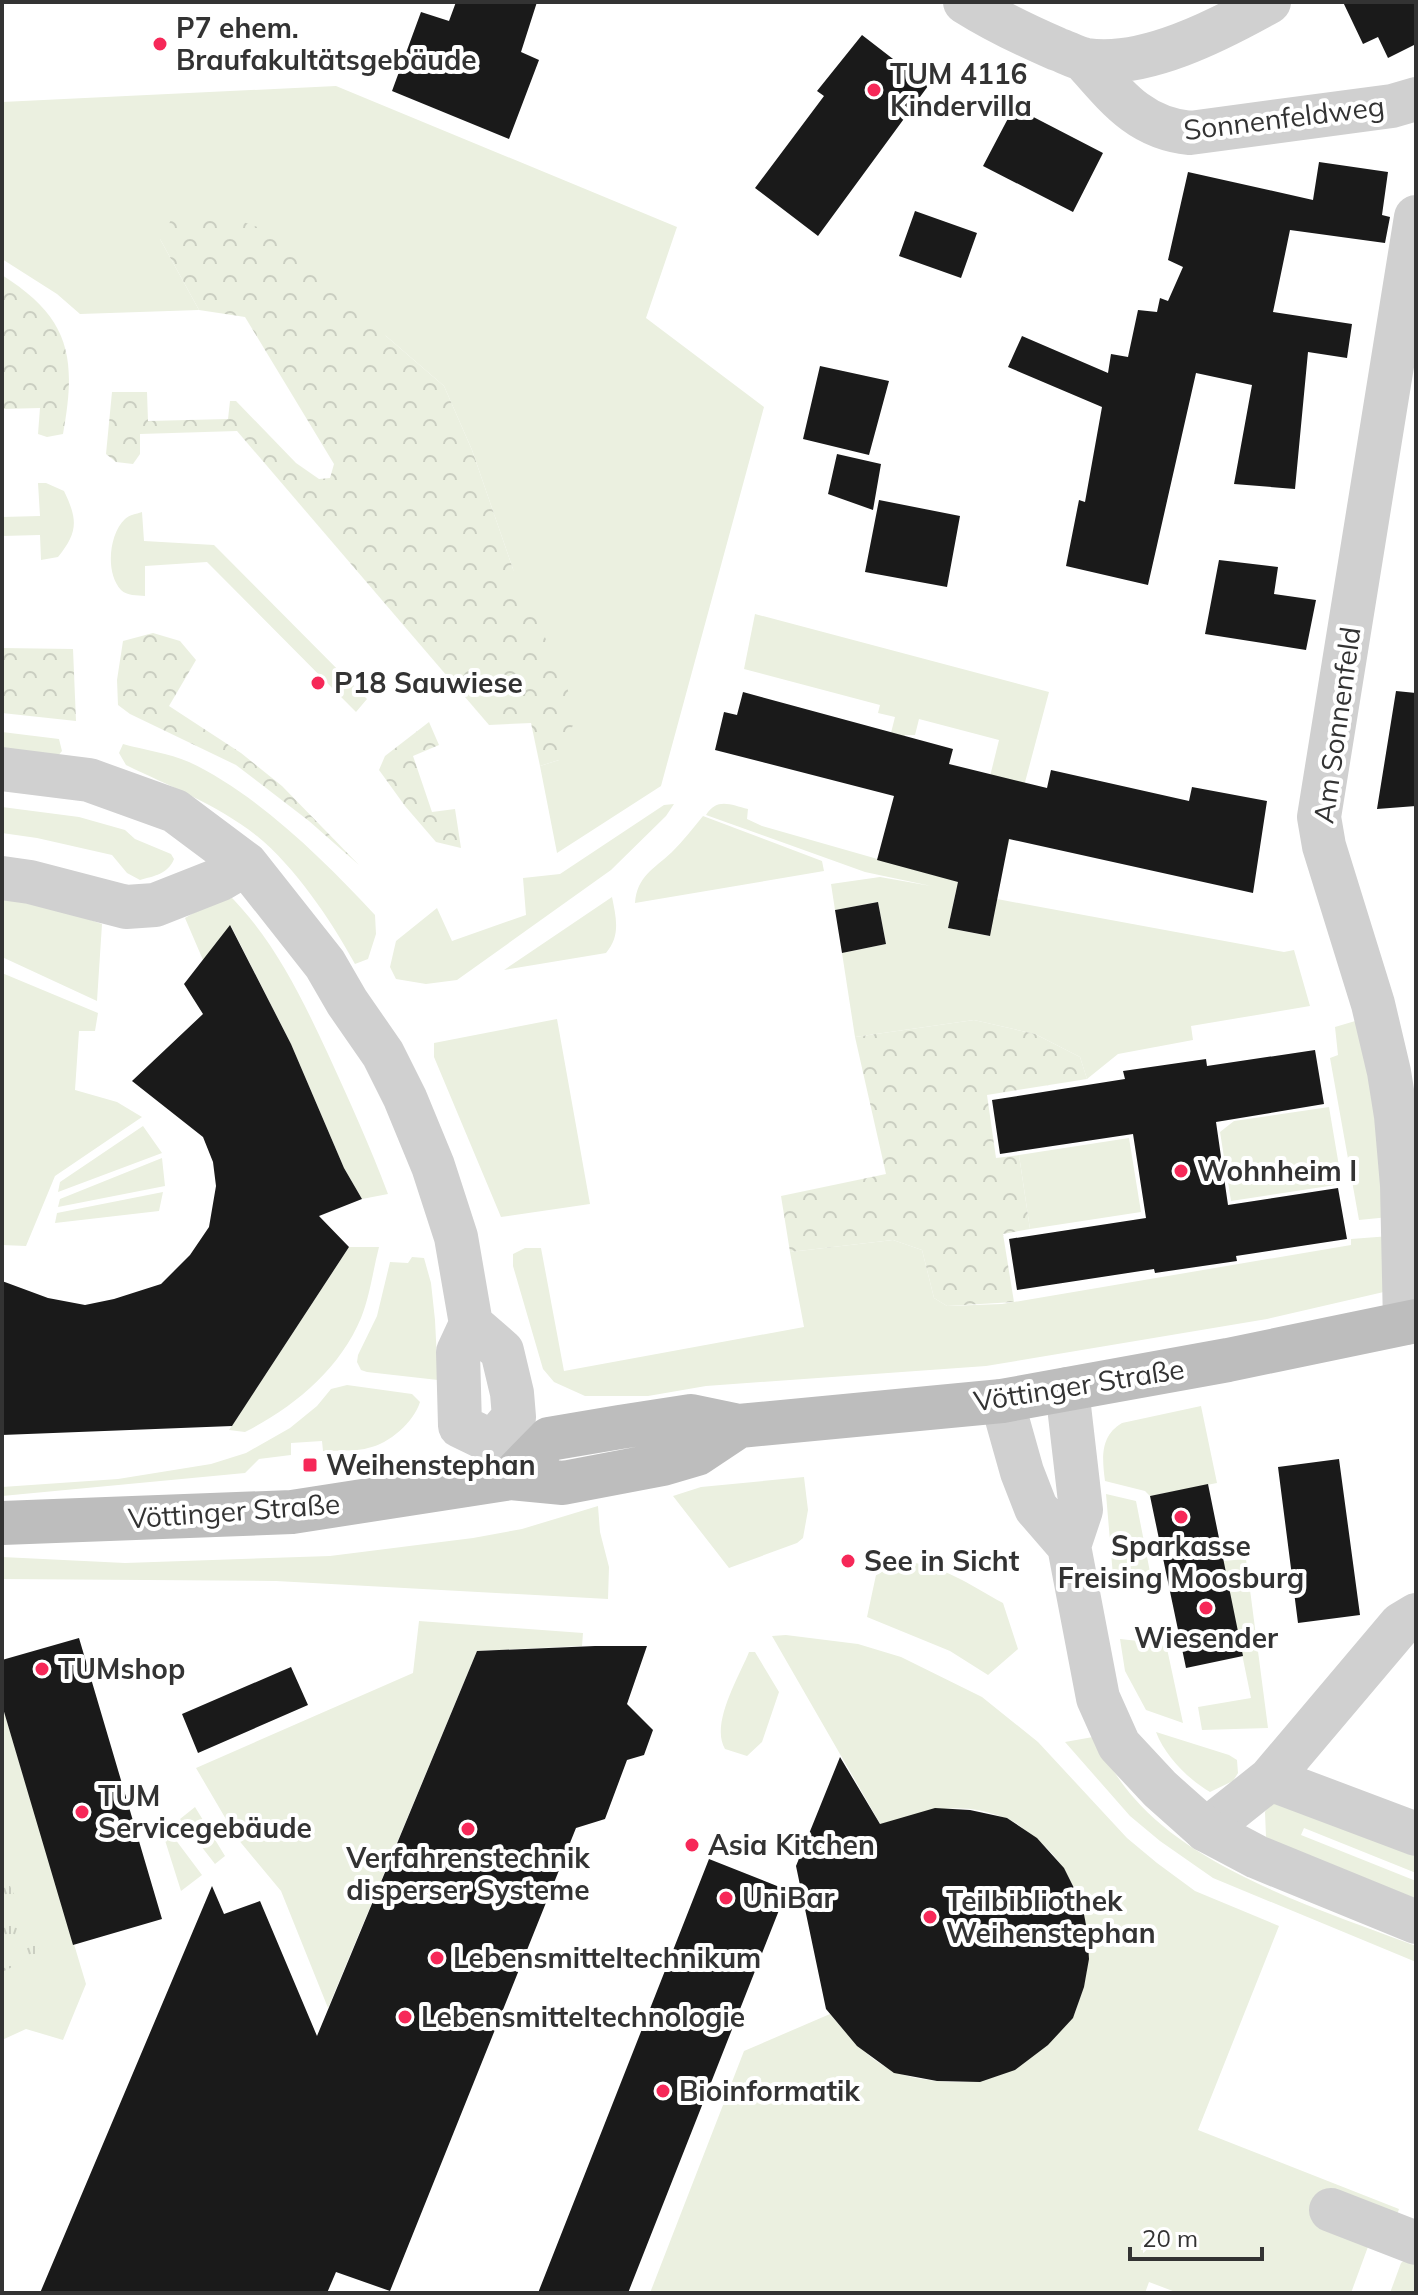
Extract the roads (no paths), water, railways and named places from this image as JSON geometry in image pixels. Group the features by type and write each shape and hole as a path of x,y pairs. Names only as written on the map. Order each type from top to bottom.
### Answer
{"main road":[{"name":"Vöttinger Straße","path":"2,1523 292,1512 502,1466 549,1439 691,1416 739,1426 1002,1401 1228,1360 1411,1322"}],"street":[{"path":"965,2 1006,28 1083,59 1117,61 1148,55 1185,42 1269,2"},
{"name":"Sonnenfeldweg","path":"1083,59 1125,106 1141,118 1170,131 1206,131 1392,106 1416,99"},
{"name":"Am Sonnenfeld","path":"1411,1322 1402,1185 1389,1072 1373,1004 1324,846 1319,817 1416,217"},
{"path":"2,769 89,780 175,811 246,864 325,964 383,1054 433,1166 456,1237 471,1324 458,1352 460,1426 502,1466"},
{"path":"2,878 30,882 126,907 155,905 221,879 246,864"},
{"path":"1067,1389 1081,1510 1069,1546 1098,1698 1119,1745 1160,1789 1206,1830 1257,1857 1416,1922"},
{"path":"1002,1401 1022,1472 1036,1508 1069,1546"},
{"path":"1206,1830 1270,1779 1401,1624 1416,1615"},
{"path":"1270,1779 1416,1834"},
{"path":"1331,2210 1416,2243"}],"place":[{"name":"P7 ehem. Braufakultätsgebäude","path":"160,44"},
{"name":"TUM 4116 Kindervilla","path":"874,90"},
{"name":"P18 Sauwiese","path":"318,683"},
{"name":"Wohnheim I","path":"1181,1171"},
{"name":"Weihenstephan","path":"310,1465"},
{"name":"Sparkasse Freising Moosburg","path":"1181,1517"},
{"name":"See in Sicht","path":"848,1561"},
{"name":"Wiesender","path":"1206,1608"},
{"name":"TUMshop","path":"42,1669"},
{"name":"TUM Servicegebäude","path":"82,1812"},
{"name":"Verfahrenstechnik disperser Systeme","path":"468,1829"},
{"name":"Asia Kitchen","path":"692,1845"},
{"name":"UniBar","path":"726,1898"},
{"name":"Teilbibliothek Weihenstephan","path":"930,1917"},
{"name":"Lebensmitteltechnikum","path":"437,1958"},
{"name":"Lebensmitteltechnologie","path":"405,2017"},
{"name":"Bioinformatik","path":"663,2091"}]}
